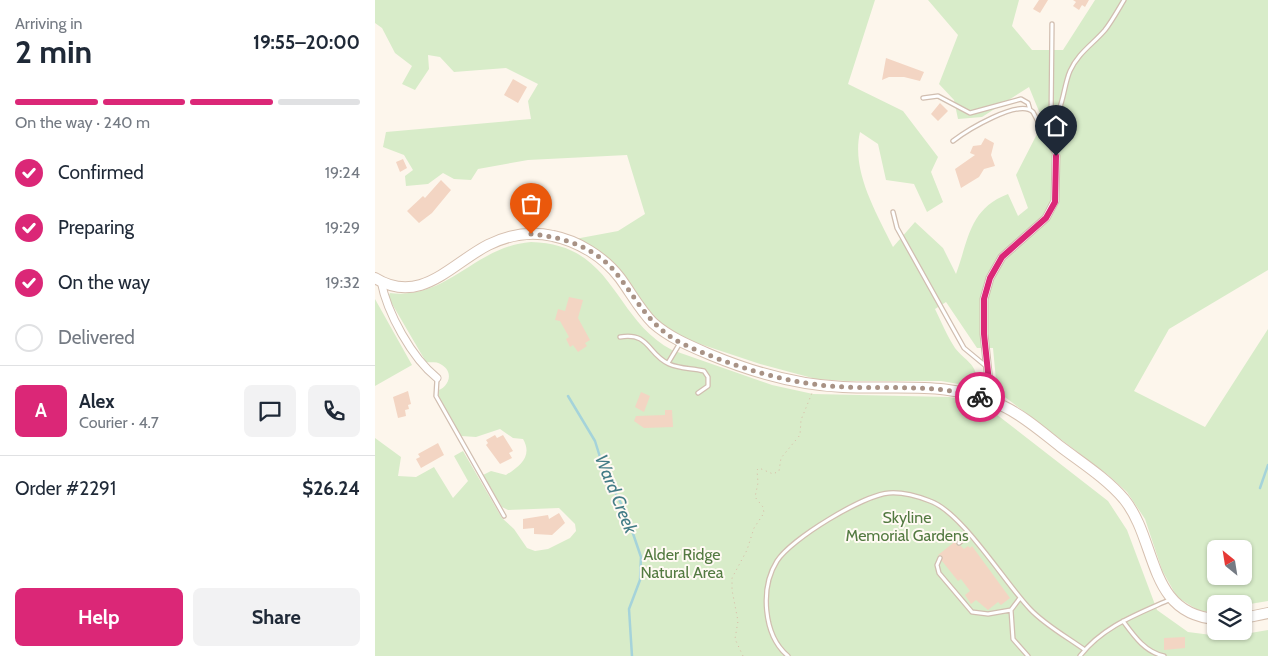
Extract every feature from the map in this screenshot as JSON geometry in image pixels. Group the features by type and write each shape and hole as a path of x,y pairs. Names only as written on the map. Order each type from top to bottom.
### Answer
{"main road":[{"path":"378,280 396,287 417,287 498,241 531,234 551,235 571,241 599,258 619,276 652,321 680,342 714,356 765,373 815,384 845,388 941,388 991,401 1031,424 1119,494 1139,523 1161,585 1171,600 1189,612 1207,617"},
{"path":"1252,616 1268,613"}],"street":[{"path":"991,401 984,334 984,299 990,278 1002,257 1046,218 1055,202 1056,156"},
{"path":"378,280 386,304 423,367 437,378"}],"lane":[{"path":"1051,122 1060,107 1067,80 1082,51 1105,29 1123,0"},
{"path":"1052,24 1051,122 1056,156"},
{"path":"923,98 938,96 970,113 1021,100 1028,103 1030,110 1038,120 1056,156"},
{"path":"953,141 974,125 1018,108 1030,110"},
{"path":"893,212 897,228 965,348 989,369"},
{"path":"620,337 633,335 641,339 668,364 704,371 708,377 708,386 698,393"},
{"path":"668,364 680,342"},
{"path":"437,378 436,396 504,516"},
{"path":"788,656 774,638 768,620 766,597 769,577 777,560 791,547 838,514 864,499 889,493 912,495 939,506 969,535 1031,611 1085,650"},
{"path":"959,543 969,535"},
{"path":"940,558 937,565 939,573 972,612 988,614 1011,610"},
{"path":"1020,598 1011,610 1013,639 1028,656"},
{"path":"1080,656 1102,633 1123,621 1171,600"},
{"path":"1123,621 1135,638 1146,648 1164,656"}],"path":[{"path":"743,656 735,639 737,621 732,584 737,567 747,550 754,528 765,513 755,497 758,483 757,470 759,468 773,474 779,471 781,458 800,435 801,420 815,384"}],"green space":[{"path":"375,0 875,0 848,84 903,111 938,157 931,172 943,202 927,212 914,184 886,180 878,144 860,132 858,147 862,176 873,206 893,247 915,222 943,248 956,274 972,226 985,208 995,200 1008,194 1018,216 1028,208 1016,175 1038,132 1045,126 1029,87 982,117 958,119 954,100 939,84 958,35 928,0 1019,0 1012,26 1032,50 1063,50 1095,0 1268,0 1268,270 1169,329 1134,391 1205,427 1268,329 1268,601 1252,604 1252,595 1207,595 1207,611 1201,612 1177,597 1162,570 1145,519 1127,492 1108,475 997,391 993,348 977,348 946,302 935,309 955,348 974,369 977,380 976,387 941,381 846,381 816,379 760,364 682,338 661,325 575,239 618,231 645,214 627,155 528,160 478,169 471,180 454,179 443,173 428,184 406,186 405,176 413,170 404,155 383,147 386,132 531,119 528,101 538,84 506,68 454,72 440,57 428,55 429,69 415,90 402,84 412,66 395,53 382,28 375,23"},
{"path":"531,242 559,246 580,255 597,269 636,320 652,336 672,350 772,385 813,394 949,397 960,399 958,405 996,414 1108,501 1127,530 1157,610 1188,632 1207,634 1207,640 1252,640 1252,633 1268,630 1268,656 375,656 375,438 401,457 398,476 416,477 434,467 453,498 468,481 454,456 463,451 502,518 514,529 527,548 535,551 548,549 570,538 576,531 575,524 559,508 508,510 502,507 483,475 491,471 506,475 516,468 523,460 527,451 523,439 513,438 500,429 476,437 461,436 435,391 440,390 448,380 449,376 446,368 440,364 426,362 388,297 390,293 410,293 429,289 493,253 511,246"},
{"path":"375,299 412,365 375,386"}],"building":[{"path":"1039,0 1048,0 1040,13 1033,9"},
{"path":"1073,0 1089,0 1085,7 1082,5 1079,10 1073,6 1076,2"},
{"path":"886,58 924,72 920,81 904,77 889,77 882,80"},
{"path":"513,79 527,87 518,103 504,95"},
{"path":"940,103 948,111 938,121 931,114"},
{"path":"985,138 994,143 991,155 995,166 984,169 979,177 961,188 955,169 975,155 970,153 973,146 981,145"},
{"path":"403,159 407,168 400,172 396,162"},
{"path":"441,180 451,190 432,213 419,223 407,211 423,196 425,198"},
{"path":"569,297 583,300 578,318 590,340 585,343 587,346 578,352 573,345 570,347 566,339 569,337 560,321 555,320 558,309 565,311"},
{"path":"408,391 411,404 408,405 409,409 405,410 406,416 398,418 393,397"},
{"path":"641,392 650,396 644,412 635,407"},
{"path":"665,410 672,410 673,427 644,428 634,421 636,416 665,415"},
{"path":"495,435 497,438 503,435 513,451 509,453 512,458 500,464 486,445 488,443 486,440"},
{"path":"438,443 444,455 421,468 416,459 420,457 418,454"},
{"path":"559,513 565,523 552,535 534,534 534,528 523,529 523,519 548,515 549,519"},
{"path":"957,540 956,545 964,549 972,546 1010,598 1001,605 998,602 988,610 976,600 971,604 965,595 970,591 961,579 958,581 942,561 942,556 938,555"},
{"path":"1185,637 1185,648 1164,650 1164,638"}],"waterway":[{"name":"Ward Creek","path":"568,396 595,441 605,473 626,513 641,557 640,580 629,609 632,656"},
{"path":"1260,488 1268,465"}],"way so far":[{"path":"531,234 551,235 571,241 587,249 610,266 645,314 659,328 680,342 714,356 789,380 845,388 920,386 941,388 980,397"}],"route":[{"path":"980,397 991,401 984,334 984,299 990,278 1002,257 1046,218 1055,202 1056,156"}],"park label":[{"name":"Skyline Memorial Gardens","path":"907,526"},
{"name":"Alder Ridge Natural Area","path":"682,563"}]}
